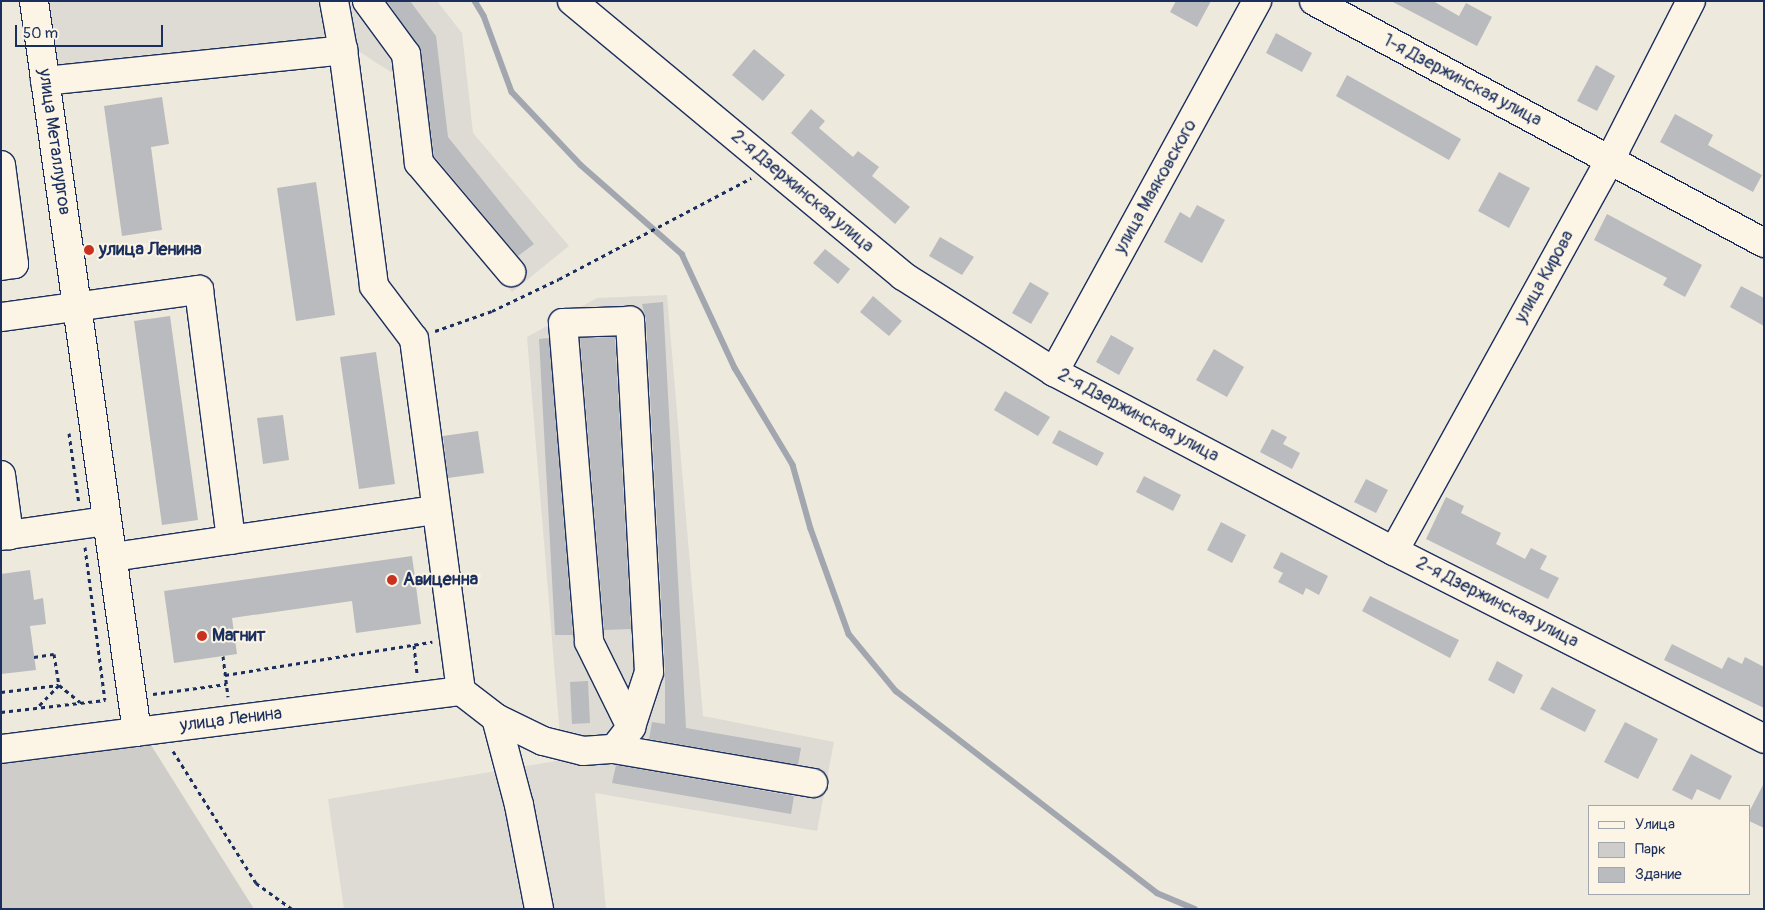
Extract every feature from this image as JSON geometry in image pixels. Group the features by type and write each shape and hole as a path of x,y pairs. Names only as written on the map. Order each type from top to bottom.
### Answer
{"street":[{"name":"улица Металлургов","path":"34,1 77,305 94,522 113,557 148,730"},
{"path":"334,1 343,50 374,286 414,339 461,691 496,718 544,741 583,751 614,749 813,783"},
{"path":"367,1 406,54 419,163 511,272"},
{"name":"2-я Дзержинская улица","path":"572,1 904,276 1054,372 1394,551 1764,739"},
{"name":"улица Маяковского","path":"1054,372 1257,1"},
{"name":"1-я Дзержинская улица","path":"1314,1 1764,243"},
{"name":"улица Кирова","path":"1394,551 1609,160 1690,1"},
{"path":"45,81 343,50"},
{"path":"1,165 14,264 1,266"},
{"path":"1,317 77,305 199,290 231,540"},
{"path":"614,749 631,727 649,672 630,321 563,323 589,642 631,727"},
{"path":"1,475 5,535 94,522"},
{"path":"113,557 436,510"},
{"name":"улица Ленина","path":"1,749 461,691"},
{"path":"496,718 519,805 539,909"}],"path":[{"path":"414,339 492,311 559,279 745,182"},
{"path":"68,426 94,522 105,700"},
{"path":"225,675 454,639"},
{"path":"414,645 420,696"},
{"path":"34,657 54,654 59,686 80,703"},
{"path":"223,656 231,720"},
{"path":"1,692 59,686"},
{"path":"37,708 59,686"},
{"path":"148,730 256,883 292,909"}],"shaded area":[{"path":"44,1 437,1 462,33 473,133 569,246 512,292 406,163 397,76 346,43 53,73"},
{"path":"667,295 703,716 834,742 817,831 595,793 606,909 344,909 328,799 562,760 527,337 597,298"}],"green space":[{"path":"151,745 254,909 1,909 1,764"}],"building":[{"path":"387,1 410,1 436,36 448,137 534,244 518,256 434,156 421,52"},
{"path":"1176,1 1211,1 1197,27 1170,12"},
{"path":"1391,1 1433,1 1459,16 1466,3 1492,17 1477,46"},
{"path":"1276,33 1312,53 1302,72 1266,53"},
{"path":"754,49 785,75 763,101 732,75"},
{"path":"1596,65 1615,76 1597,111 1577,101"},
{"path":"1347,75 1461,139 1449,160 1336,96"},
{"path":"162,97 169,144 151,147 162,230 122,236 104,106"},
{"path":"811,109 825,121 819,128 853,157 858,151 879,167 872,176 910,207 895,224 791,133"},
{"path":"1675,114 1713,135 1708,145 1762,175 1753,192 1660,142"},
{"path":"1499,172 1530,188 1509,228 1478,211"},
{"path":"316,182 335,315 296,321 277,188"},
{"path":"1197,205 1225,220 1202,263 1164,242 1180,212 1190,218"},
{"path":"1607,214 1702,265 1685,297 1663,285 1667,278 1594,240"},
{"path":"940,237 974,257 962,275 929,256"},
{"path":"825,249 850,269 838,284 813,263"},
{"path":"1030,282 1049,293 1031,324 1012,313"},
{"path":"1741,286 1764,298 1764,326 1730,307"},
{"path":"873,296 902,321 889,336 860,312"},
{"path":"663,302 686,728 801,748 798,765 649,739 652,722 665,724 665,671 646,320 642,304"},
{"path":"170,316 198,520 162,525 134,321"},
{"path":"1111,335 1134,348 1119,375 1096,362"},
{"path":"615,337 631,629 604,630 580,338"},
{"path":"549,338 573,635 555,635 539,339"},
{"path":"1214,349 1244,367 1227,397 1196,380"},
{"path":"376,352 395,484 359,489 340,357"},
{"path":"1005,391 1050,417 1038,436 994,410"},
{"path":"283,415 289,460 263,464 257,418"},
{"path":"1272,429 1287,437 1283,444 1300,453 1292,469 1260,452"},
{"path":"1059,430 1104,453 1097,466 1052,443"},
{"path":"478,431 484,473 448,478 443,436"},
{"path":"1144,476 1181,495 1173,511 1136,492"},
{"path":"1366,479 1388,490 1376,513 1354,502"},
{"path":"1446,497 1464,506 1461,513 1501,533 1496,544 1525,559 1531,548 1547,556 1540,569 1559,578 1548,599 1426,539"},
{"path":"1221,522 1246,535 1232,563 1207,550"},
{"path":"1281,552 1328,576 1319,595 1306,588 1303,595 1278,582 1283,573 1273,568"},
{"path":"412,556 421,624 356,633 352,601 232,618 237,654 174,663 164,591"},
{"path":"30,570 34,600 43,598 46,624 30,626 36,670 1,674 1,574"},
{"path":"1370,596 1459,640 1450,658 1362,611"},
{"path":"1672,644 1722,669 1728,657 1742,664 1745,657 1764,667 1764,708 1664,660"},
{"path":"1497,661 1523,675 1514,694 1488,680"},
{"path":"588,681 590,723 572,724 570,682"},
{"path":"1552,687 1596,710 1585,732 1540,709"},
{"path":"1625,722 1658,739 1638,779 1604,762"},
{"path":"1691,754 1732,776 1720,800 1697,789 1692,800 1672,790"},
{"path":"616,765 794,796 791,814 612,783"},
{"path":"1764,783 1764,828 1750,821 1750,810"}],"waterway":[{"path":"475,1 484,16 512,92 581,165 682,254 735,368 793,465 811,529 849,634 896,691 1157,893 1195,909"}],"place":[{"name":"улица Ленина","path":"89,250"},
{"name":"Авиценна","path":"392,580"},
{"name":"Магнит","path":"202,636"}]}
